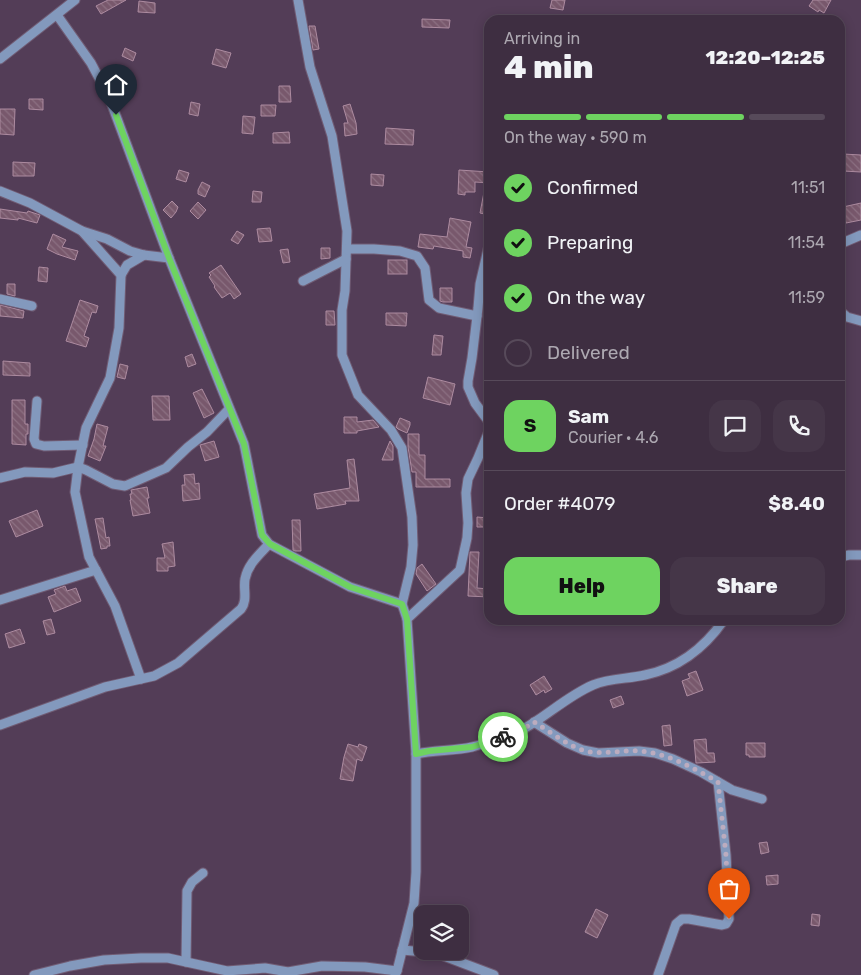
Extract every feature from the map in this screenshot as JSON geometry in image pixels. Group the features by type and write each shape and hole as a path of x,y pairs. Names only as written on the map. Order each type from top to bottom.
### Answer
{"street":[{"path":"0,59 75,0"},
{"path":"34,975 104,960 168,958 227,971 265,968 288,972 332,966 364,967 396,973 414,903 416,872 416,754 407,619 402,604 411,567 413,545 412,516 402,448 391,430 358,395 342,356 342,310 345,291 347,231 332,136 310,68 298,0"},
{"path":"57,15 91,63 109,97 169,258 244,444 262,535 270,544 350,587 402,604"},
{"path":"0,191 30,203 82,231 107,239 130,251 169,258"},
{"path":"82,231 121,275"},
{"path":"845,242 861,235"},
{"path":"347,249 400,251 417,256 425,268 429,300 439,308 478,316"},
{"path":"141,679 115,606 89,557 76,492 78,467 86,428 110,378 119,328 121,275 127,264 144,255"},
{"path":"303,281 346,259"},
{"path":"484,267 480,284 478,316 468,380 468,387 475,403 484,415"},
{"path":"0,299 32,306"},
{"path":"845,315 861,321"},
{"path":"37,402 34,439 36,444 44,446 83,445"},
{"path":"0,478 25,472 53,473 78,467 113,484 126,486 166,468 188,446 207,432 229,408"},
{"path":"407,619 460,570 467,538 466,493 468,479 484,443"},
{"path":"0,725 105,687 154,676 178,664 245,604 244,580 249,565 270,544"},
{"path":"845,556 861,555"},
{"path":"0,600 96,570"},
{"path":"416,754 472,747 515,734 584,689 615,679 646,675 668,668 684,660 701,648 721,625"},
{"path":"534,722 567,743 584,750 598,753 639,751 655,753 687,766 732,790 762,799"},
{"path":"658,975 676,924 682,919 722,925 726,924 729,919 726,855 718,782"},
{"path":"186,962 187,891 192,882 203,873"},
{"path":"402,950 436,953 494,975"}],"building":[{"path":"108,0 126,0 101,14 96,6"},
{"path":"552,0 565,0 563,10 550,8"},
{"path":"813,0 831,0 824,13 819,10 818,12 809,6"},
{"path":"139,1 155,3 155,13 138,12"},
{"path":"422,19 450,20 449,28 422,27"},
{"path":"309,26 315,26 319,49 313,50"},
{"path":"125,48 136,53 133,61 122,56"},
{"path":"216,49 231,53 226,68 212,64"},
{"path":"279,86 290,86 291,102 279,102"},
{"path":"29,99 43,99 43,110 29,109"},
{"path":"191,102 200,104 198,116 189,114"},
{"path":"350,104 356,123 357,134 345,136 344,123 348,123 343,106"},
{"path":"261,105 276,105 275,116 261,116"},
{"path":"0,109 15,109 14,135 0,134"},
{"path":"243,116 255,117 253,134 242,133"},
{"path":"386,128 414,130 413,145 385,144"},
{"path":"289,132 290,143 273,143 273,133"},
{"path":"845,154 861,155 861,172 845,171"},
{"path":"13,162 35,163 34,176 13,176"},
{"path":"179,170 189,173 186,182 176,179"},
{"path":"459,170 484,172 484,183 475,182 475,192 465,192 465,195 458,194"},
{"path":"371,174 384,175 383,186 371,185"},
{"path":"202,182 210,186 205,197 198,194"},
{"path":"253,191 262,192 261,202 252,202"},
{"path":"484,192 484,214 480,213"},
{"path":"172,201 178,207 171,218 163,210"},
{"path":"198,202 206,210 198,219 190,211"},
{"path":"861,203 861,220 846,223 845,207"},
{"path":"0,209 27,213 28,211 40,215 37,223 18,218 18,220 0,218"},
{"path":"450,218 471,222 466,247 472,248 470,258 463,257 463,251 434,246 433,249 418,247 420,234 447,237"},
{"path":"270,228 272,241 259,242 257,229"},
{"path":"237,231 244,235 238,244 231,240"},
{"path":"53,234 66,240 62,247 78,251 75,260 47,249"},
{"path":"321,248 330,248 330,258 321,259"},
{"path":"288,249 290,262 283,263 280,250"},
{"path":"388,260 407,260 407,274 388,274"},
{"path":"221,265 241,294 234,299 230,293 222,298 209,277 211,275 209,273"},
{"path":"39,267 48,268 47,282 38,281"},
{"path":"7,284 15,284 15,296 7,294"},
{"path":"440,288 452,288 452,302 440,301"},
{"path":"80,300 98,306 96,313 92,312 84,336 89,338 86,347 66,341"},
{"path":"0,305 24,311 23,318 0,316"},
{"path":"326,311 334,311 335,325 326,325"},
{"path":"386,313 407,313 406,326 386,325"},
{"path":"434,335 443,336 441,355 432,355"},
{"path":"192,354 196,364 188,367 185,357"},
{"path":"3,361 30,363 30,376 3,375"},
{"path":"120,364 128,366 125,379 117,377"},
{"path":"428,377 455,384 450,405 423,398"},
{"path":"202,389 214,413 204,418 193,393"},
{"path":"152,396 169,396 170,420 153,420"},
{"path":"12,400 25,400 25,424 28,424 26,445 12,444"},
{"path":"344,417 357,417 357,422 373,420 379,427 357,431 357,433 344,433"},
{"path":"400,418 410,422 407,433 396,427"},
{"path":"97,424 108,427 103,446 106,446 100,461 88,456"},
{"path":"408,434 419,434 419,455 425,455 425,479 450,479 450,487 416,487 416,472 412,472"},
{"path":"214,441 219,457 205,461 200,445"},
{"path":"390,441 393,446 393,460 382,460"},
{"path":"354,459 359,501 345,501 346,504 317,509 314,494 350,488 347,460"},
{"path":"194,474 195,484 199,483 200,499 183,501 182,485 185,485 184,475"},
{"path":"147,487 150,513 133,516 130,500 131,490"},
{"path":"37,510 43,526 16,537 9,521"},
{"path":"477,517 484,518 484,527 477,527"},
{"path":"103,518 106,538 109,537 110,546 101,549 95,519"},
{"path":"292,520 300,520 301,551 293,550"},
{"path":"173,542 175,566 168,567 168,571 157,571 157,558 165,558 162,544"},
{"path":"470,552 479,552 477,588 484,589 484,597 468,596"},
{"path":"422,564 436,584 427,591 416,574 417,568"},
{"path":"65,586 67,591 76,588 81,601 54,612 48,597 56,594 54,590"},
{"path":"51,619 55,633 47,635 43,621"},
{"path":"20,629 25,643 9,648 5,634"},
{"path":"696,671 703,690 687,696 682,681 690,678 688,674"},
{"path":"544,676 552,689 545,693 544,690 536,695 530,685"},
{"path":"621,696 624,704 613,708 610,700"},
{"path":"670,725 672,745 664,746 662,726"},
{"path":"706,739 707,753 714,753 715,762 696,763 694,740"},
{"path":"746,743 765,743 765,757 749,757 749,755 746,755"},
{"path":"348,744 358,747 359,744 367,747 362,761 357,759 353,781 340,779"},
{"path":"767,842 769,852 761,854 759,843"},
{"path":"778,875 778,884 767,885 766,876"},
{"path":"596,909 608,915 597,938 585,932"},
{"path":"812,914 820,915 819,926 811,925"}],"way so far":[{"path":"503,737 515,734 534,722 567,743 584,750 598,753 639,751 655,753 673,759 718,782 726,855 729,919"}],"route":[{"path":"116,115 169,258 244,444 262,535 270,544 350,587 402,604 407,619 416,754 472,747 503,737"}]}
